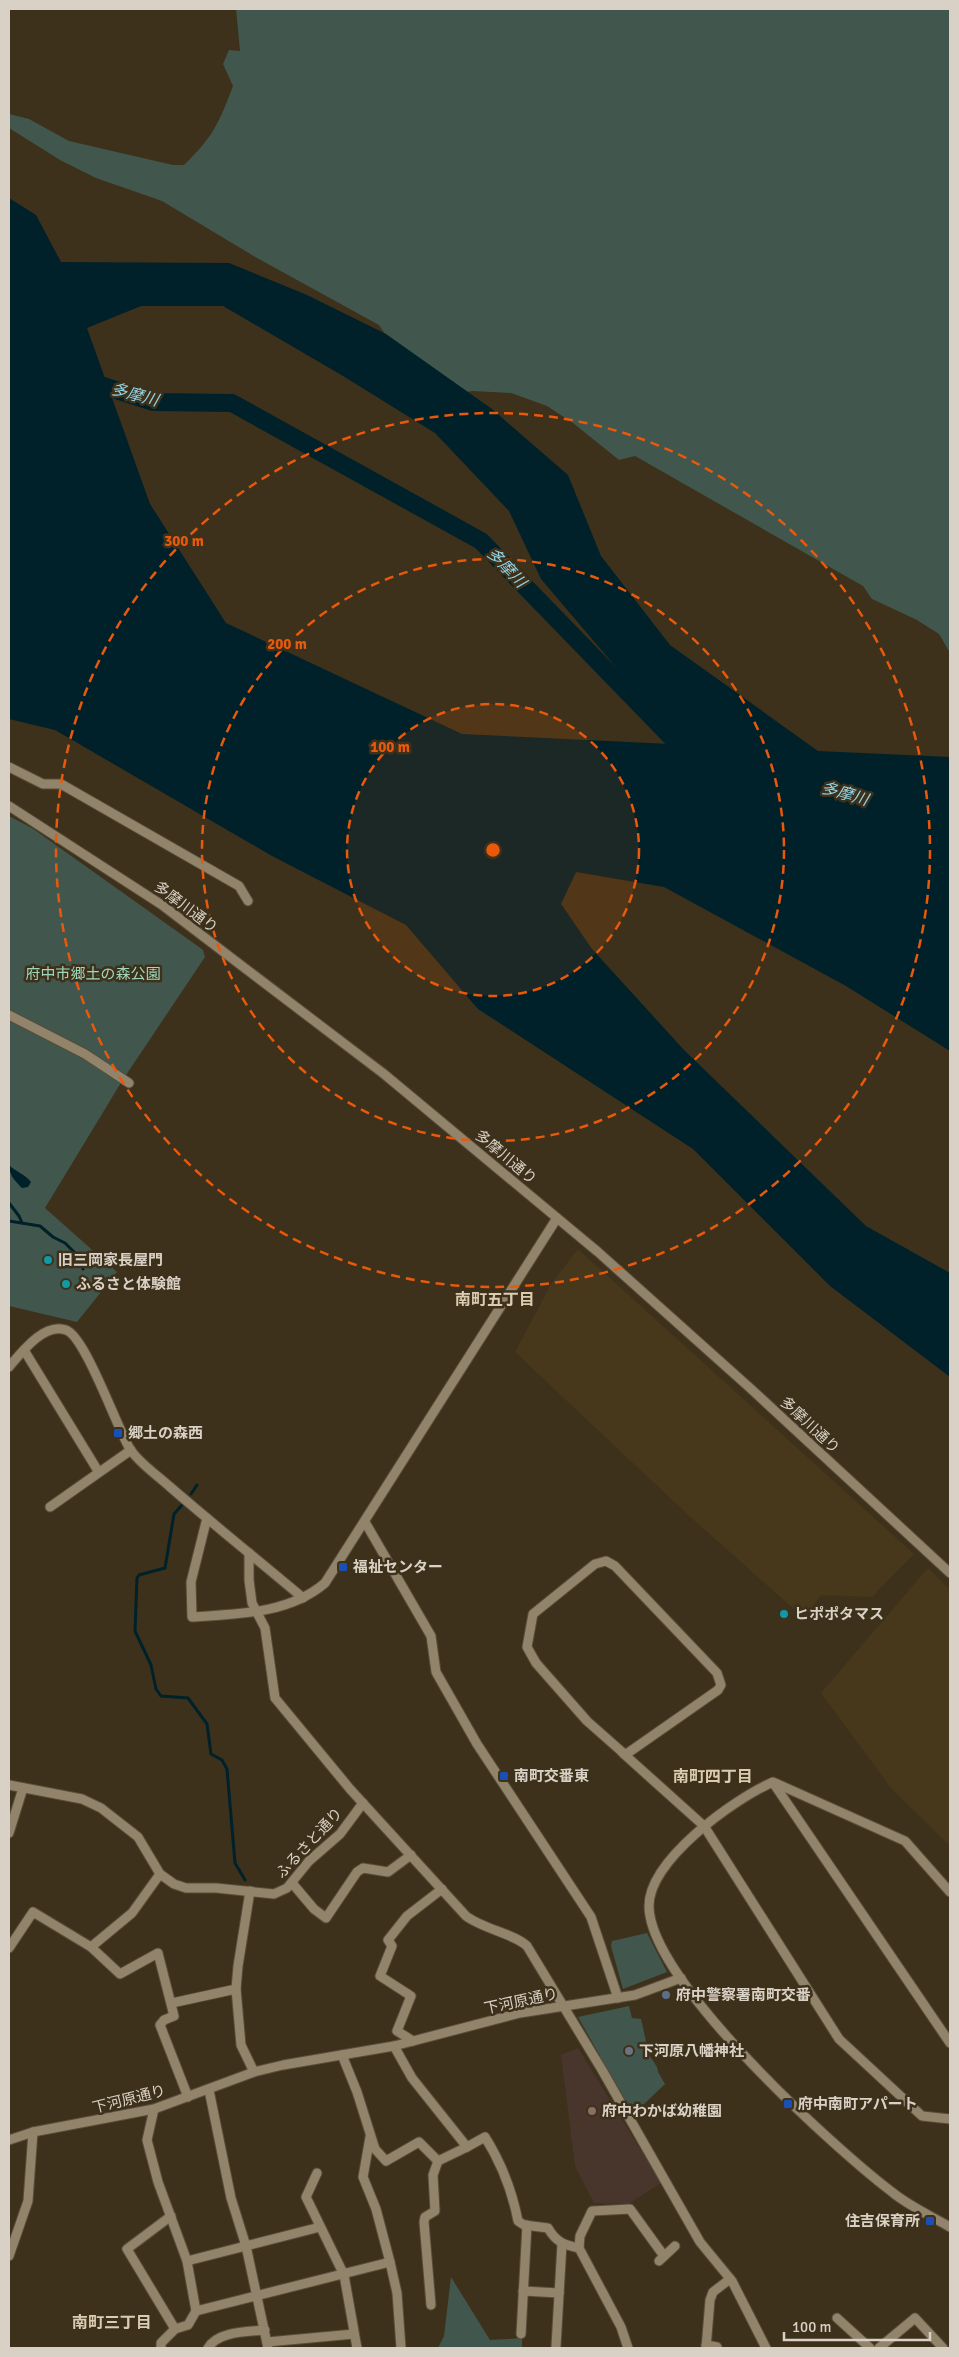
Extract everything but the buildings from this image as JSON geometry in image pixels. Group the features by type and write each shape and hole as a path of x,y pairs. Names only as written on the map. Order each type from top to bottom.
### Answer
{"street":[{"path":"9,767 43,784 61,784 240,886 248,901"},
{"name":"多摩川通り","path":"9,806 162,905 384,1074 557,1218 720,1361 950,1573"},
{"path":"9,1015 78,1050 129,1083"},
{"path":"207,1518 191,1582 192,1617 252,1613 257,1610 293,1603 304,1598 325,1583 557,1218"},
{"path":"9,1367 40,1336 55,1329 68,1330 75,1335 131,1450 207,1518 304,1598"},
{"path":"24,1350 98,1471"},
{"path":"50,1507 98,1471 131,1450"},
{"path":"365,1522 431,1636 436,1672 477,1744 591,1918 618,1998"},
{"path":"249,1553 248,1580 252,1604 257,1610 265,1628 276,1698 362,1803 473,1921 486,1929 522,1941 563,2006 700,2242 730,2278 766,2348"},
{"path":"624,1755 718,1690 721,1685 717,1673 615,1566 606,1561 595,1564 533,1614 527,1647 536,1663 587,1720 624,1755 704,1826 840,2039 922,2116 950,2119"},
{"path":"773,1782 704,1826 694,1834 667,1865 650,1896 650,1912 656,1931 681,1978 728,2037 816,2128 893,2193 950,2227"},
{"path":"773,1782 905,1841 950,1892"},
{"path":"773,1782 950,2043"},
{"name":"ふるさと通り","path":"9,1785 82,1799 101,1808 138,1838 160,1874 174,1884 186,1888 274,1894 287,1888 309,1861 340,1834 362,1803"},
{"path":"9,1833 23,1788"},
{"path":"292,1883 314,1909 326,1918 357,1872 363,1868 388,1872 411,1855"},
{"path":"91,1947 132,1912 160,1874"},
{"path":"413,2041 397,2031 411,1996 380,1976 392,1946 388,1940 407,1916 442,1889"},
{"path":"250,1891 236,1989 241,2045 254,2072"},
{"path":"9,1948 33,1912 91,1947 120,1974 158,1952 174,2016 164,2020 160,2025 188,2097"},
{"name":"下河原通り","path":"9,2140 33,2132 154,2109 254,2072 394,2046 520,2013 618,1998 660,1988 681,1978"},
{"path":"172,2003 236,1989"},
{"path":"394,2046 412,2078 467,2147"},
{"path":"342,2055 357,2092 375,2149 386,2161 419,2142 438,2161"},
{"path":"208,2090 231,2198 246,2246 268,2345 354,2334"},
{"path":"154,2109 147,2140 158,2182 187,2261 196,2311 188,2325 175,2329 161,2343 161,2348"},
{"path":"9,2256 28,2201 33,2132"},
{"path":"370,2137 362,2178 376,2209 390,2262 397,2293 401,2348"},
{"path":"431,2305 424,2222 425,2217 435,2211 433,2175 438,2161 485,2137 504,2169 513,2195 518,2221 527,2225 548,2228 553,2236 562,2244 578,2248"},
{"path":"317,2172 306,2197 344,2275 357,2348"},
{"path":"628,2348 621,2327 578,2248 580,2236 592,2211 630,2209 662,2259 675,2246"},
{"path":"171,2216 126,2249 175,2329"},
{"path":"520,2334 527,2225"},
{"path":"187,2261 320,2227"},
{"path":"556,2346 562,2244"},
{"path":"196,2311 390,2262"},
{"path":"717,2347 706,2347 710,2300 713,2292 730,2278"},
{"path":"523,2291 559,2293"},
{"path":"838,2318 870,2348"},
{"path":"879,2348 915,2318 943,2348"},
{"path":"208,2348 214,2341 236,2333 265,2330"}],"shaded area":[{"path":"578,1249 914,1554 872,1597 821,1595 804,1618 687,1514 515,1352 551,1284"},
{"path":"928,1568 950,1589 950,1846 891,1788 821,1693"},
{"name":"府中わかば幼稚園","path":"578,2048 661,2183 628,2204 594,2203 575,2166 561,2055"}],"green space":[{"path":"236,9 950,9 950,653 939,634 917,620 872,599 863,586 635,456 619,460 573,423 547,406 511,393 473,391 444,395 415,379 379,325 257,258 162,201 96,178 60,160 9,128 9,114 29,119 69,141 173,165 184,165 202,146 214,129 233,86 223,64 229,50 240,51"},
{"name":"府中市郷土の森公園","path":"9,816 32,828 199,947 203,950 205,957 122,1081 45,1208 117,1272 77,1322 9,1306"},
{"path":"647,1933 667,1972 623,1989 611,1946 612,1941"},
{"path":"629,2006 632,2018 641,2019 646,2041 642,2044 657,2067 665,2084 644,2104 632,2112 613,2079 608,2079 596,2062 600,2056 578,2017"},
{"path":"451,2277 490,2340 522,2338 522,2348 438,2348 444,2336"}],"water":[{"path":"9,198 36,215 61,262 229,263 307,295 386,334 492,409 568,475 601,556 670,645 818,751 950,757 950,1051 846,986 664,887 576,872 561,904 592,949 684,1050 866,1226 950,1273 950,1377 830,1286 693,1149 478,1009 406,925 272,856 55,730 9,719","holes":["141,306 223,306 343,376 435,433 509,511 541,579 626,679 691,745 462,734 226,623 150,504 87,328"]},
{"path":"9,1165 31,1182 28,1187 22,1188 17,1183 11,1175"}],"waterway":[{"name":"多摩川","path":"85,380 153,402 232,403 481,541 678,744 701,751"},
{"path":"9,1203 22,1223"},
{"path":"9,1221 40,1226 53,1237 65,1243 77,1255 83,1269"},
{"path":"191,1494 197,1485"},
{"path":"182,1505 174,1514 165,1568 139,1575 137,1578 135,1631 151,1665 156,1689 161,1696 188,1698 207,1724 211,1754 222,1760 227,1769 235,1863 245,1880"}],"place":[{"name":"旧三岡家長屋門","path":"48,1260"},
{"name":"ふるさと体験館","path":"66,1284"},
{"name":"郷土の森西","path":"118,1433"},
{"name":"福祉センター","path":"343,1567"},
{"name":"ヒポポタマス","path":"784,1614"},
{"name":"南町交番東","path":"504,1776"},
{"name":"府中警察署南町交番","path":"666,1995"},
{"name":"下河原八幡神社","path":"629,2051"},
{"name":"府中南町アパート","path":"788,2104"},
{"name":"府中わかば幼稚園","path":"592,2111"},
{"name":"住吉保育所","path":"930,2221"}],"district":[{"name":"南町五丁目","path":"495,1299"},
{"name":"南町四丁目","path":"713,1776"},
{"name":"南町三丁目","path":"112,2322"}]}
